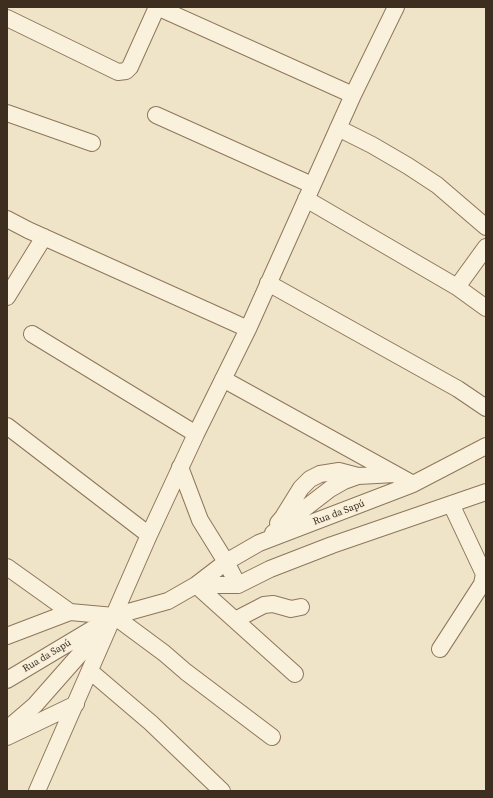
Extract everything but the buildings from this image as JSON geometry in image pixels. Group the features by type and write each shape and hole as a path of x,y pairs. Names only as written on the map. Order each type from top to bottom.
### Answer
{"street":[{"path":"7,18 118,72 126,71 130,67 157,7 353,95"},
{"path":"37,791 180,467 248,329 353,95 396,7"},
{"path":"7,113 92,143"},
{"path":"156,115 309,192 457,286 486,308"},
{"path":"338,128 372,145 408,166 437,186 486,227"},
{"path":"7,219 248,329"},
{"path":"7,297 44,237"},
{"path":"457,286 486,247"},
{"path":"268,283 458,389 486,408"},
{"path":"32,334 196,434"},
{"path":"223,379 413,484"},
{"path":"7,426 149,535"},
{"name":"Rua da Sapú","path":"7,680 114,616 168,601 196,585 226,562 259,543 413,484 486,446"},
{"path":"180,467 200,520 238,584"},
{"path":"259,543 330,489 344,481 358,476 395,474"},
{"name":"Rua da Sapú","path":"196,585 238,584 270,569 332,545 486,492"},
{"path":"440,649 482,584 484,574 451,504"},
{"path":"7,567 70,612"},
{"path":"196,585 295,674"},
{"path":"235,620 264,605 273,604 291,609 301,607"},
{"path":"7,636 70,612 114,616 272,737"},
{"path":"7,729 35,704 114,616"},
{"path":"90,671 151,723 222,791"},
{"path":"7,737 76,704"}]}
